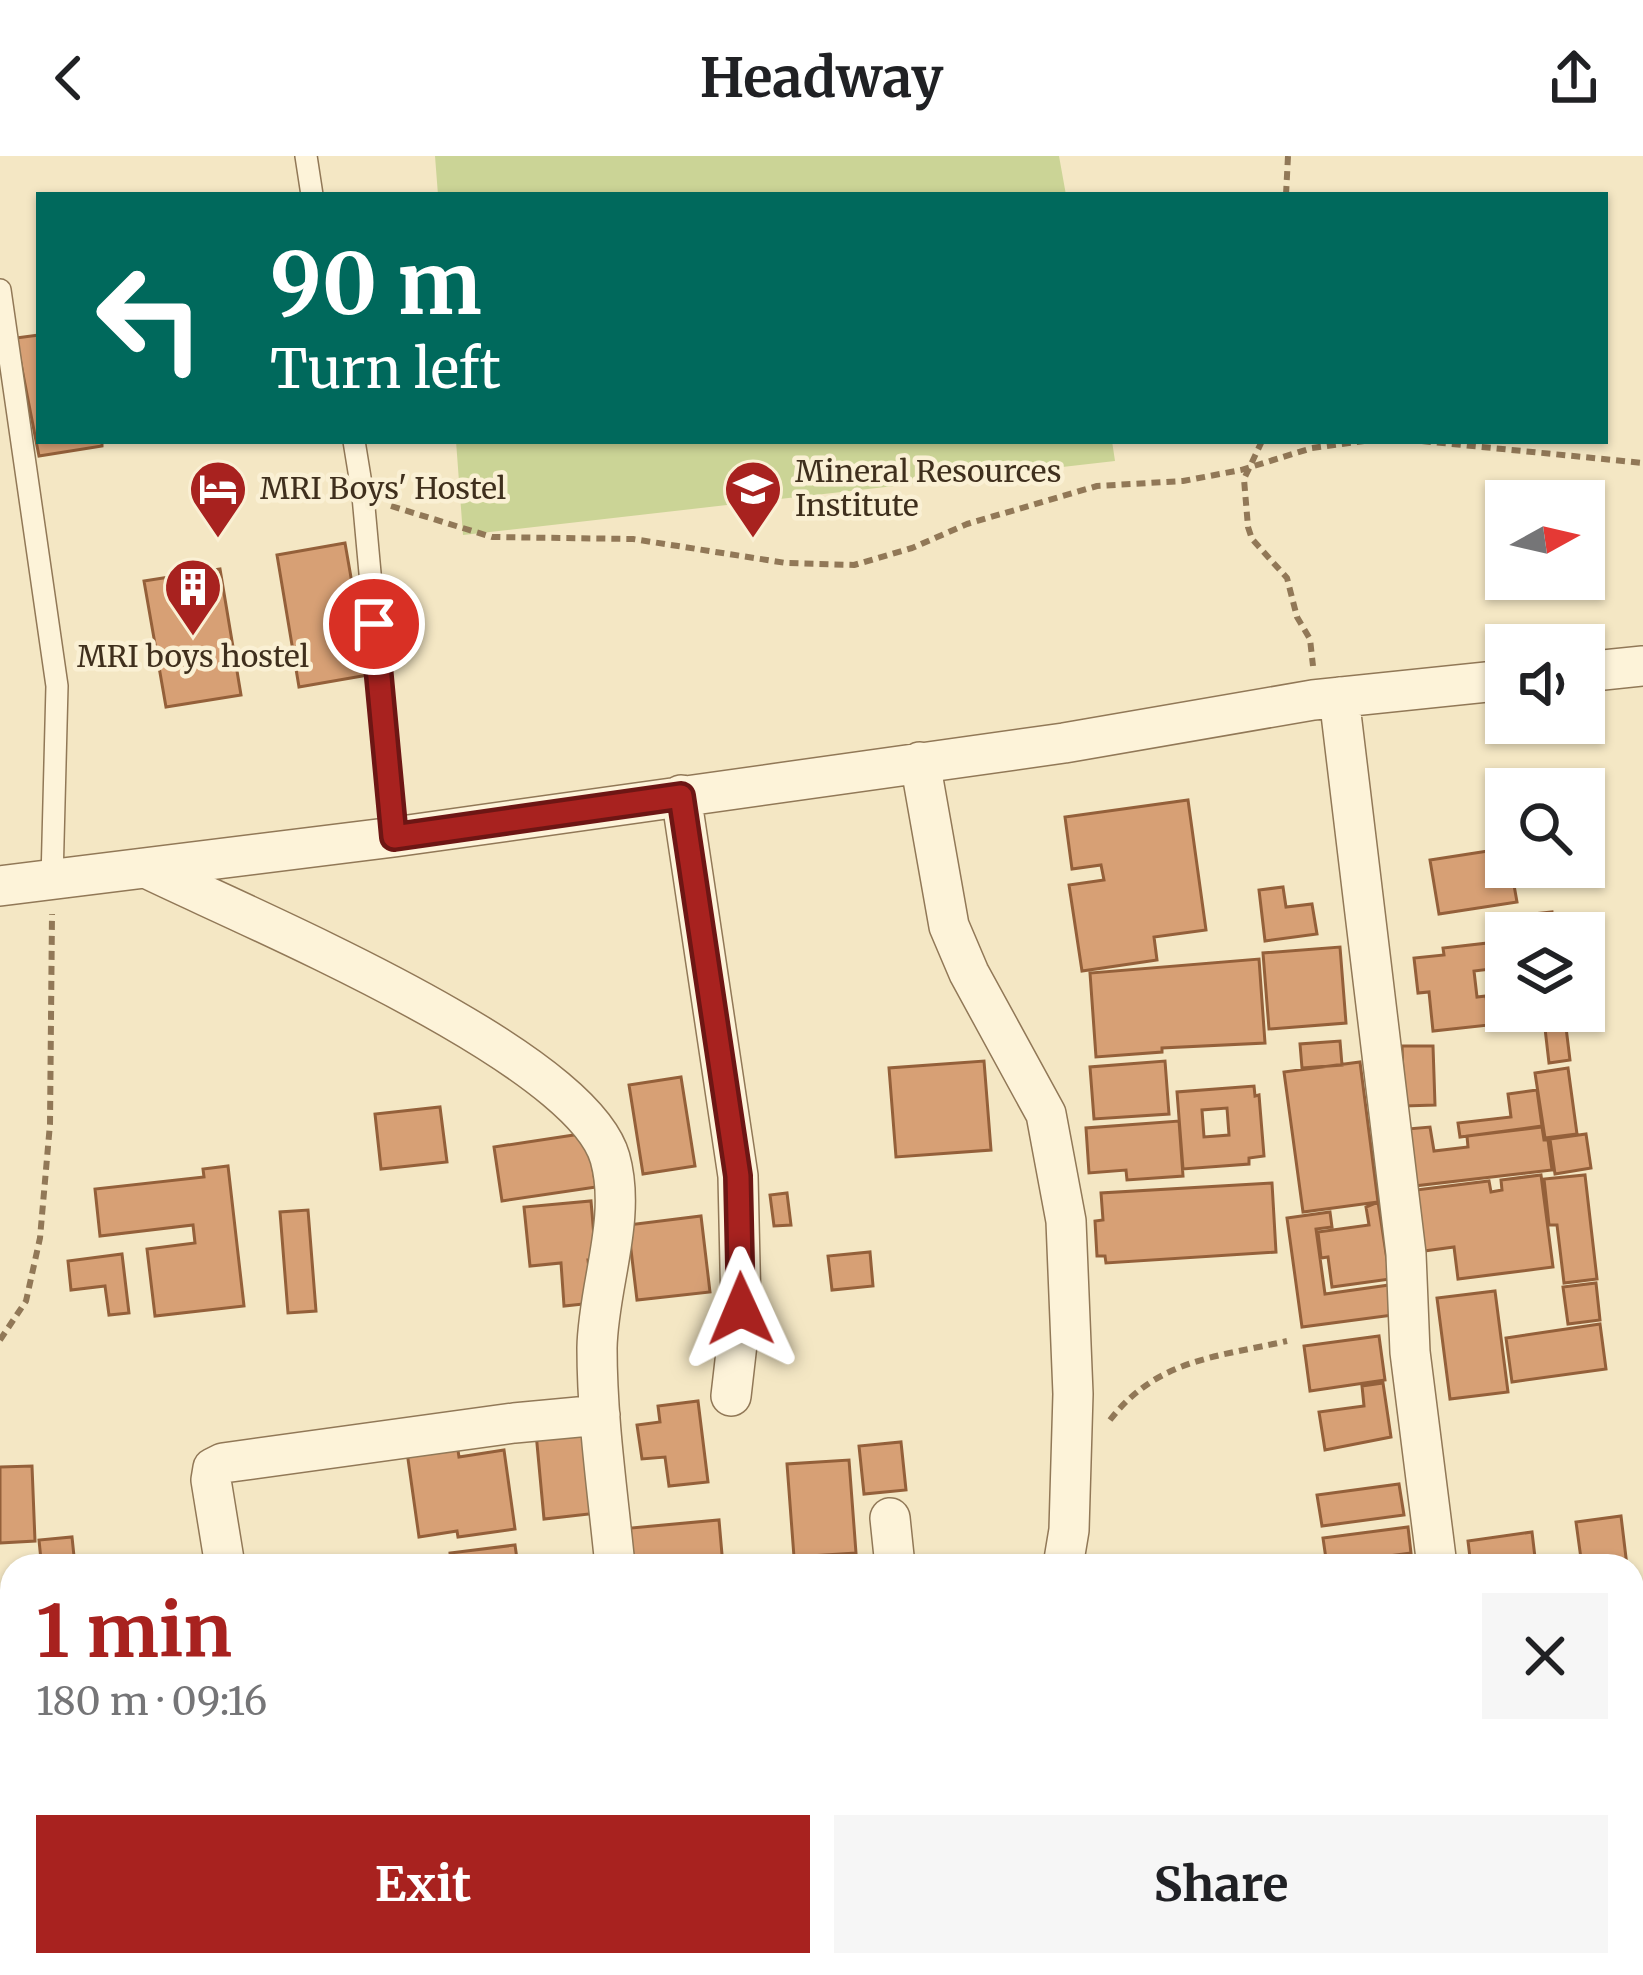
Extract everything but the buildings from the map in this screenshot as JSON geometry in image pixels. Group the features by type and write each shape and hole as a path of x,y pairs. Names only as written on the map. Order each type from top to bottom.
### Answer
{"street":[{"path":"1605,670 1643,666"},
{"path":"0,886 394,837 1064,743 1326,699 1485,682"},
{"path":"1326,699 1406,1254 1410,1352 1435,1554"},
{"path":"920,763 949,926 1046,1114 1066,1221 1073,1394 1065,1554"},
{"path":"681,796 738,1176 741,1309 731,1396"},
{"path":"146,868 445,1012 577,1107 601,1134 611,1161 615,1202 597,1346 615,1554"},
{"path":"223,1554 211,1480 213,1468 223,1463 600,1415"},
{"path":"890,1518 894,1554"}],"lane":[{"path":"305,156 311,192"},
{"path":"0,290 57,686 52,880"},
{"path":"354,444 394,837"}],"path":[{"path":"1286,192 1288,156"},
{"path":"1261,444 1244,479 1248,527 1252,539 1287,578 1326,699"},
{"path":"363,496 492,537 633,538 786,562 854,565 912,548 967,524 1097,486 1184,481 1342,444"},
{"path":"1452,444 1643,463"},
{"path":"0,1340 26,1301 40,1238 50,1124 52,880"},
{"path":"1103,1433 1137,1387 1198,1361 1287,1341"}],"green space":[{"path":"435,156 1059,156 1065,192 438,192"},
{"path":"456,444 1112,444 1115,461 463,535"}],"place":[{"name":"MRI Boys' Hostel","path":"218,540"},
{"name":"Mineral Resources Institute","path":"753,540"},
{"name":"MRI boys hostel","path":"193,638"}],"route":[{"path":"374,624 394,837 681,796 738,1176 741,1309"}]}
